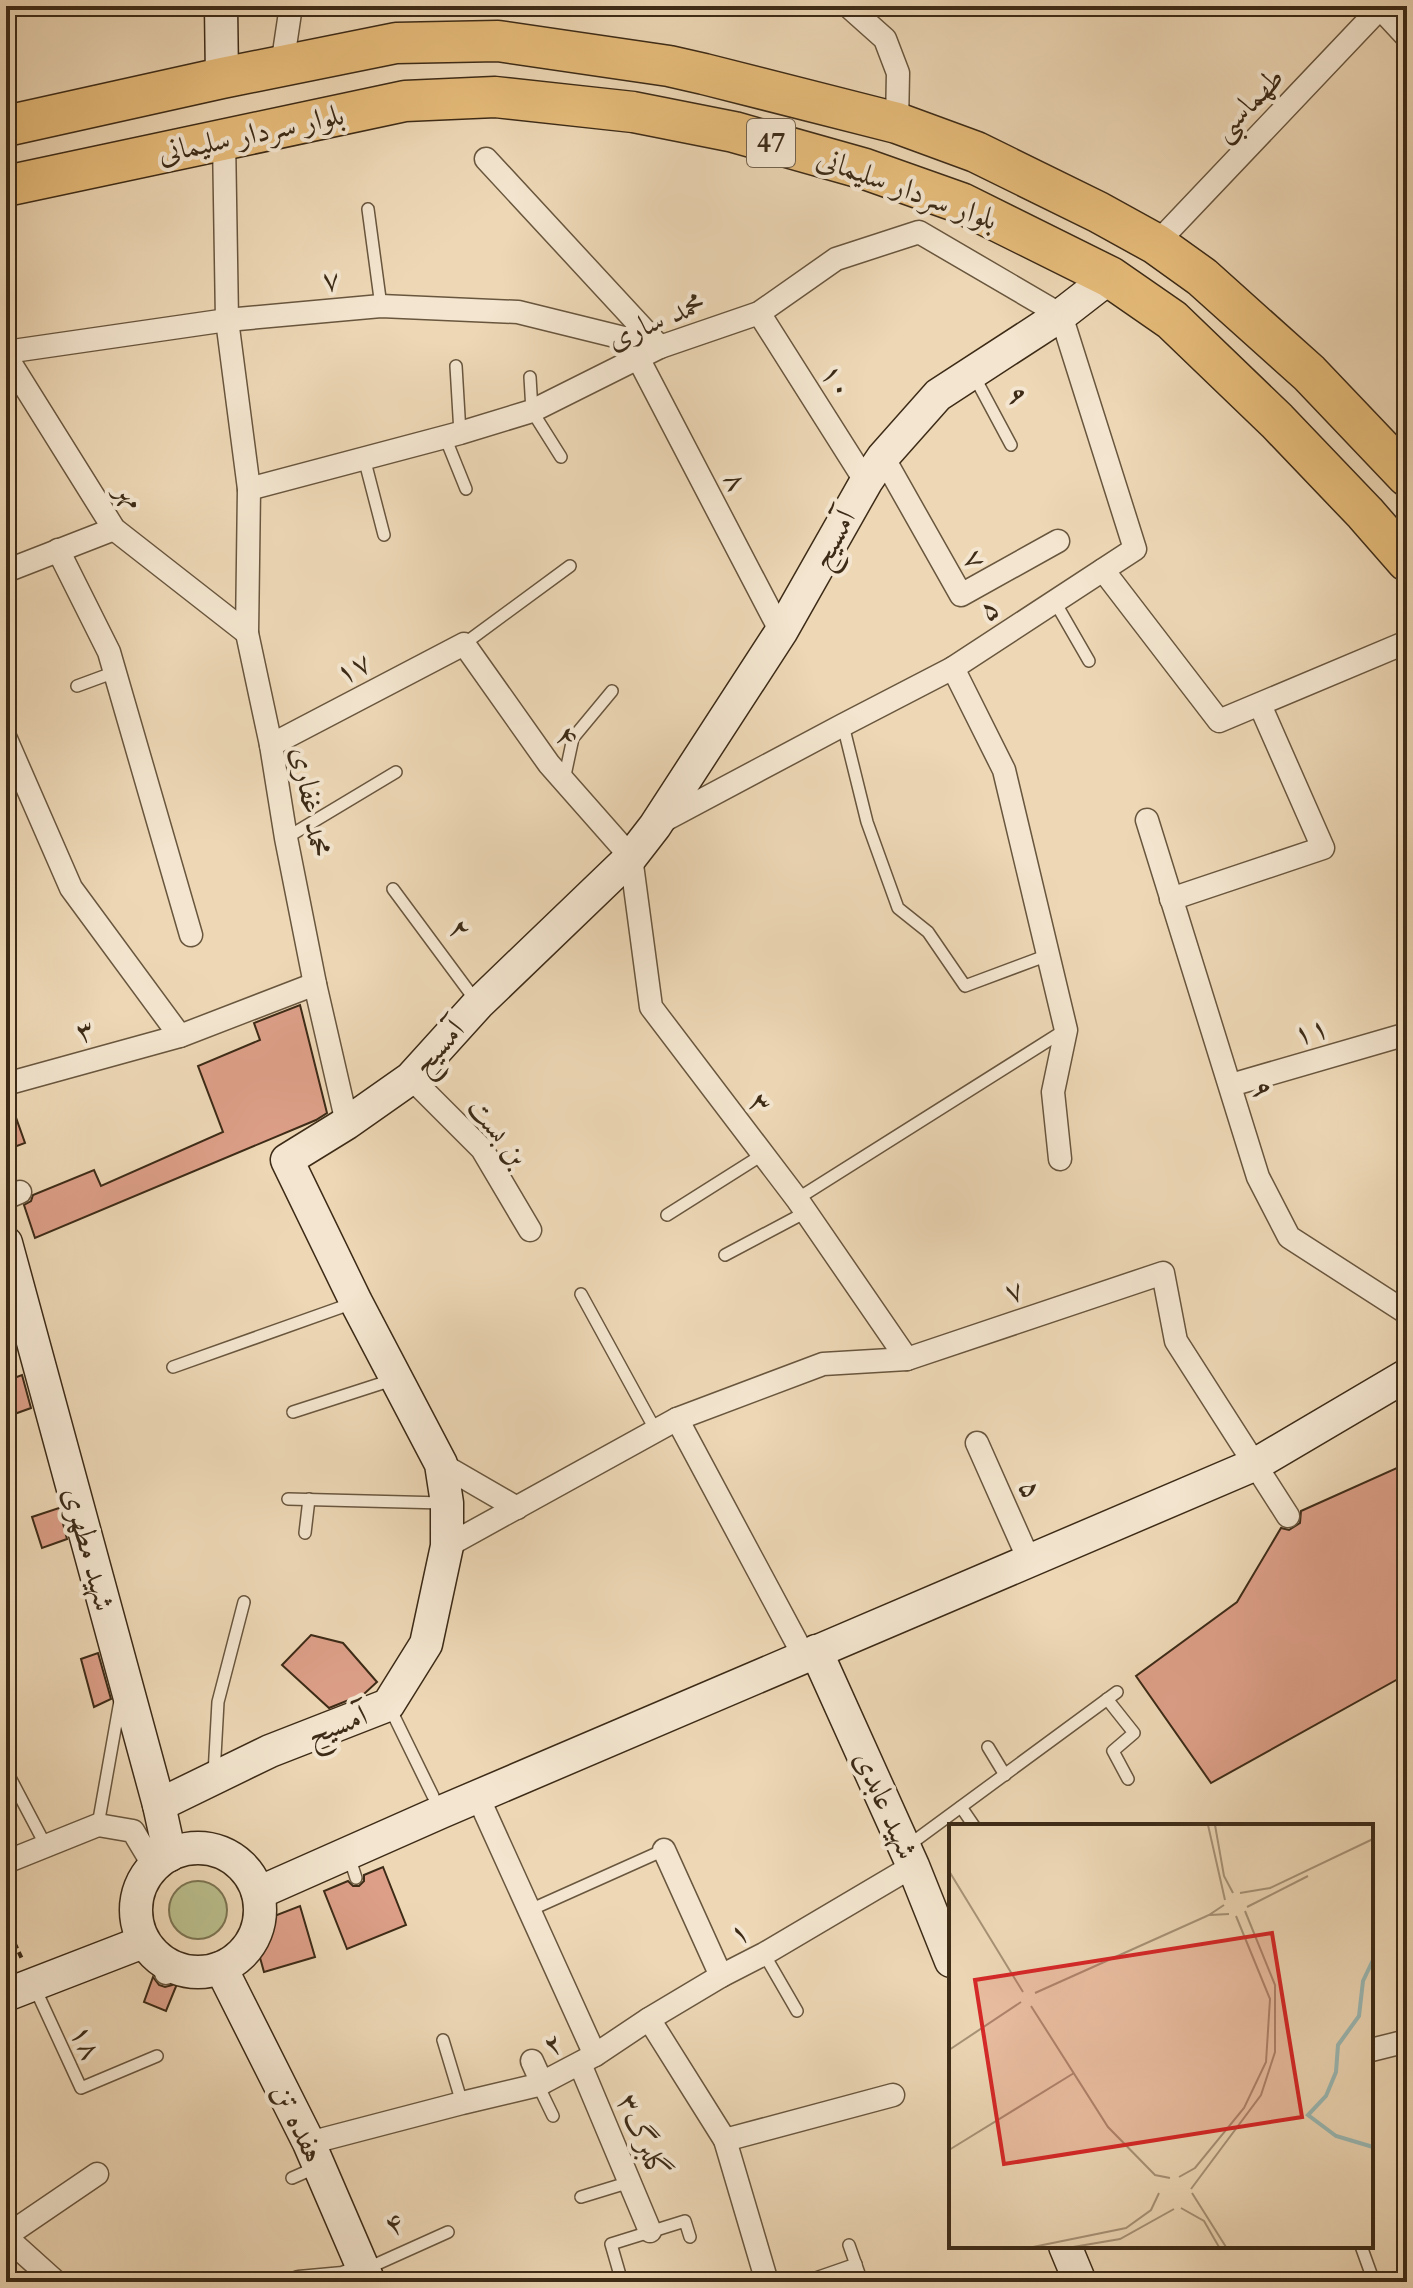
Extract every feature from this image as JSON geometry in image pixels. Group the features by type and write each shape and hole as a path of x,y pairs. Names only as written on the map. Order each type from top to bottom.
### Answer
{"highway":[{"name":"بلوار سردار سلیمانی","path":"6,126 396,43 498,41 669,66 897,123 976,152 1156,244 1202,277 1309,373 1407,476"},
{"name":"بلوار سردار سلیمانی","path":"6,186 405,101 495,97 633,112 734,132 865,169 961,203 1110,277 1172,320 1256,401 1407,561"}],"main road":[{"path":"221,6 222,78"},
{"name":"آمسیح","path":"159,1805 270,1751 388,1705 426,1644 447,1546 447,1503 441,1464 356,1302 287,1160 411,1078 478,1004 631,857 655,826 781,632 874,469 938,395 1061,315 1110,277"},
{"name":"شهید مطهری","path":"6,1243 12,1295 159,1805 162,1860"},
{"path":"254,1884 352,1865 478,1797 1256,1464 1407,1375"},
{"path":"254,1884 433,1796 730,1664 803,1657"},
{"name":"شهید عابدی","path":"803,1657 909,1857 949,1956"},
{"path":"206,1848 233,1857 254,1884 260,1911 258,1933 237,1959 221,1968 200,1972 168,1969 141,1940 137,1903 143,1883 162,1860 187,1849 206,1848"},
{"path":"20,1990 141,1940"},
{"name":"هفده تن","path":"221,1968 307,2162 336,2195 366,2276"},
{"path":"1066,2248 1080,2282"}],"street":[{"path":"282,66 291,6"},
{"path":"848,6 885,39 898,73 897,123"},
{"path":"1381,7 1407,37"},
{"name":"طهماسبی","path":"1156,244 1381,7"},
{"name":"محمد غفاری","path":"224,139 215,238 249,489 247,633 315,984 347,1123"},
{"path":"486,159 660,347"},
{"name":"محمد ساری","path":"249,489 532,411 660,347 759,313 836,259 919,232 1061,315"},
{"name":"۷","path":"6,354 227,320 381,306 518,312 660,347"},
{"name":"۱۰","path":"759,313 874,469"},
{"name":"۵","path":"655,826 953,668 1135,549 1061,315"},
{"name":"مهر","path":"6,354 114,529 247,633"},
{"name":"۸","path":"638,358 781,632"},
{"name":"۷","path":"874,469 961,595 1058,541"},
{"path":"6,571 114,529"},
{"path":"58,550 109,652 191,935"},
{"path":"1103,570 1219,721 1407,642"},
{"name":"۱۷","path":"271,745 464,644"},
{"name":"۴","path":"464,644 549,764 631,857"},
{"path":"953,668 1004,770 1066,1030 1053,1092 1060,1159"},
{"path":"1171,899 1323,848 1260,705"},
{"path":"6,739 71,888 180,1036"},
{"name":"۹","path":"1147,820 1258,1177 1289,1237 1407,1313"},
{"name":"۳","path":"631,857 651,1007 802,1206 907,1359"},
{"name":"۳","path":"6,1084 180,1036 315,984"},
{"name":"۱۱","path":"1231,1085 1407,1034"},
{"name":"بن بست","path":"411,1078 482,1149 530,1230"},
{"name":"۷","path":"447,1546 677,1419 823,1364 907,1359 1163,1273 1176,1341 1256,1464"},
{"path":"677,1419 803,1657"},
{"name":"۵","path":"977,1443 1029,1560"},
{"path":"441,1464 517,1508"},
{"path":"1256,1464 1288,1516"},
{"name":"۲","path":"307,2162 462,2103 540,2084 588,2060 530,1910 478,1797"},
{"path":"6,1862 98,1825 133,1831 162,1860"},
{"path":"664,1850 721,1976"},
{"name":"۱","path":"588,2060 649,2019 764,1954 909,1857"},
{"path":"649,2019 725,2140 767,2282"},
{"path":"1373,2050 1407,2041"},
{"name":"گلبرگ۳","path":"588,2060 650,2231"},
{"path":"532,2061 540,2084"},
{"path":"725,2140 893,2095"},
{"path":"56,2282 6,2237 97,2174"},
{"path":"299,2282 366,2276"}],"lane":[{"path":"368,209 381,306"},
{"path":"456,366 452,435 466,489"},
{"name":"۹","path":"972,374 1011,445"},
{"path":"530,377 532,411 561,457"},
{"path":"364,458 384,535"},
{"path":"464,644 570,566"},
{"path":"1055,602 1089,661"},
{"path":"77,686 115,672"},
{"path":"564,780 573,738 612,691"},
{"path":"843,725 867,822 898,908 928,932 965,986 1048,955"},
{"path":"286,838 396,772"},
{"name":"۲","path":"393,889 478,1004"},
{"path":"725,1255 1066,1030"},
{"path":"667,1215 762,1155"},
{"path":"581,1294 656,1431"},
{"path":"173,1367 356,1302"},
{"path":"293,1412 395,1378"},
{"path":"288,1499 447,1503"},
{"path":"305,1533 309,1499"},
{"path":"214,1778 218,1702 244,1602"},
{"path":"98,1825 124,1677"},
{"path":"909,1857 961,1807 1112,1695 1134,1733 1113,1751 1128,1779"},
{"path":"388,1705 433,1796"},
{"path":"988,1747 1005,1775"},
{"path":"6,1770 46,1846"},
{"path":"961,1807 973,1824"},
{"path":"530,1910 664,1850"},
{"path":"764,1954 797,2011"},
{"name":"۱۸","path":"20,1990 81,2088 157,2056"},
{"path":"443,2040 462,2103"},
{"path":"540,2084 553,2116"},
{"path":"581,2197 631,2182"},
{"path":"622,2282 611,2244 685,2221 690,2237"},
{"name":"۴","path":"366,2276 448,2232"},
{"path":"849,2245 862,2282"},
{"path":"1362,2248 1374,2282"},
{"path":"804,2282 856,2264"}],"path":[{"path":"6,1925 20,1990"}],"green space":[{"path":"198,1881 219,1889 227,1910 219,1931 198,1939 177,1931 169,1910 177,1889"}],"building":[{"path":"300,1005 327,1113 35,1238 24,1205 31,1201 33,1195 94,1170 101,1186 223,1132 198,1066 260,1040 254,1023"},
{"path":"6,1098 9,1098 25,1143 6,1150"},
{"path":"22,1375 31,1408 6,1417 6,1381"},
{"path":"1399,1467 1407,1486 1407,1674 1211,1783 1136,1676 1237,1602 1281,1528 1289,1530 1300,1523 1301,1511"},
{"path":"59,1508 67,1539 42,1548 32,1517"},
{"path":"311,1635 343,1643 377,1682 364,1694 329,1708 282,1665"},
{"path":"98,1653 111,1699 94,1707 81,1659"},
{"path":"383,1867 406,1925 347,1949 324,1891 348,1881 353,1886 359,1886 364,1881 364,1875"},
{"path":"300,1906 315,1957 264,1972 259,1954 260,1942 268,1937 264,1927 269,1918"},
{"path":"153,1977 165,1987 179,1979 166,2011 144,2002"}]}
